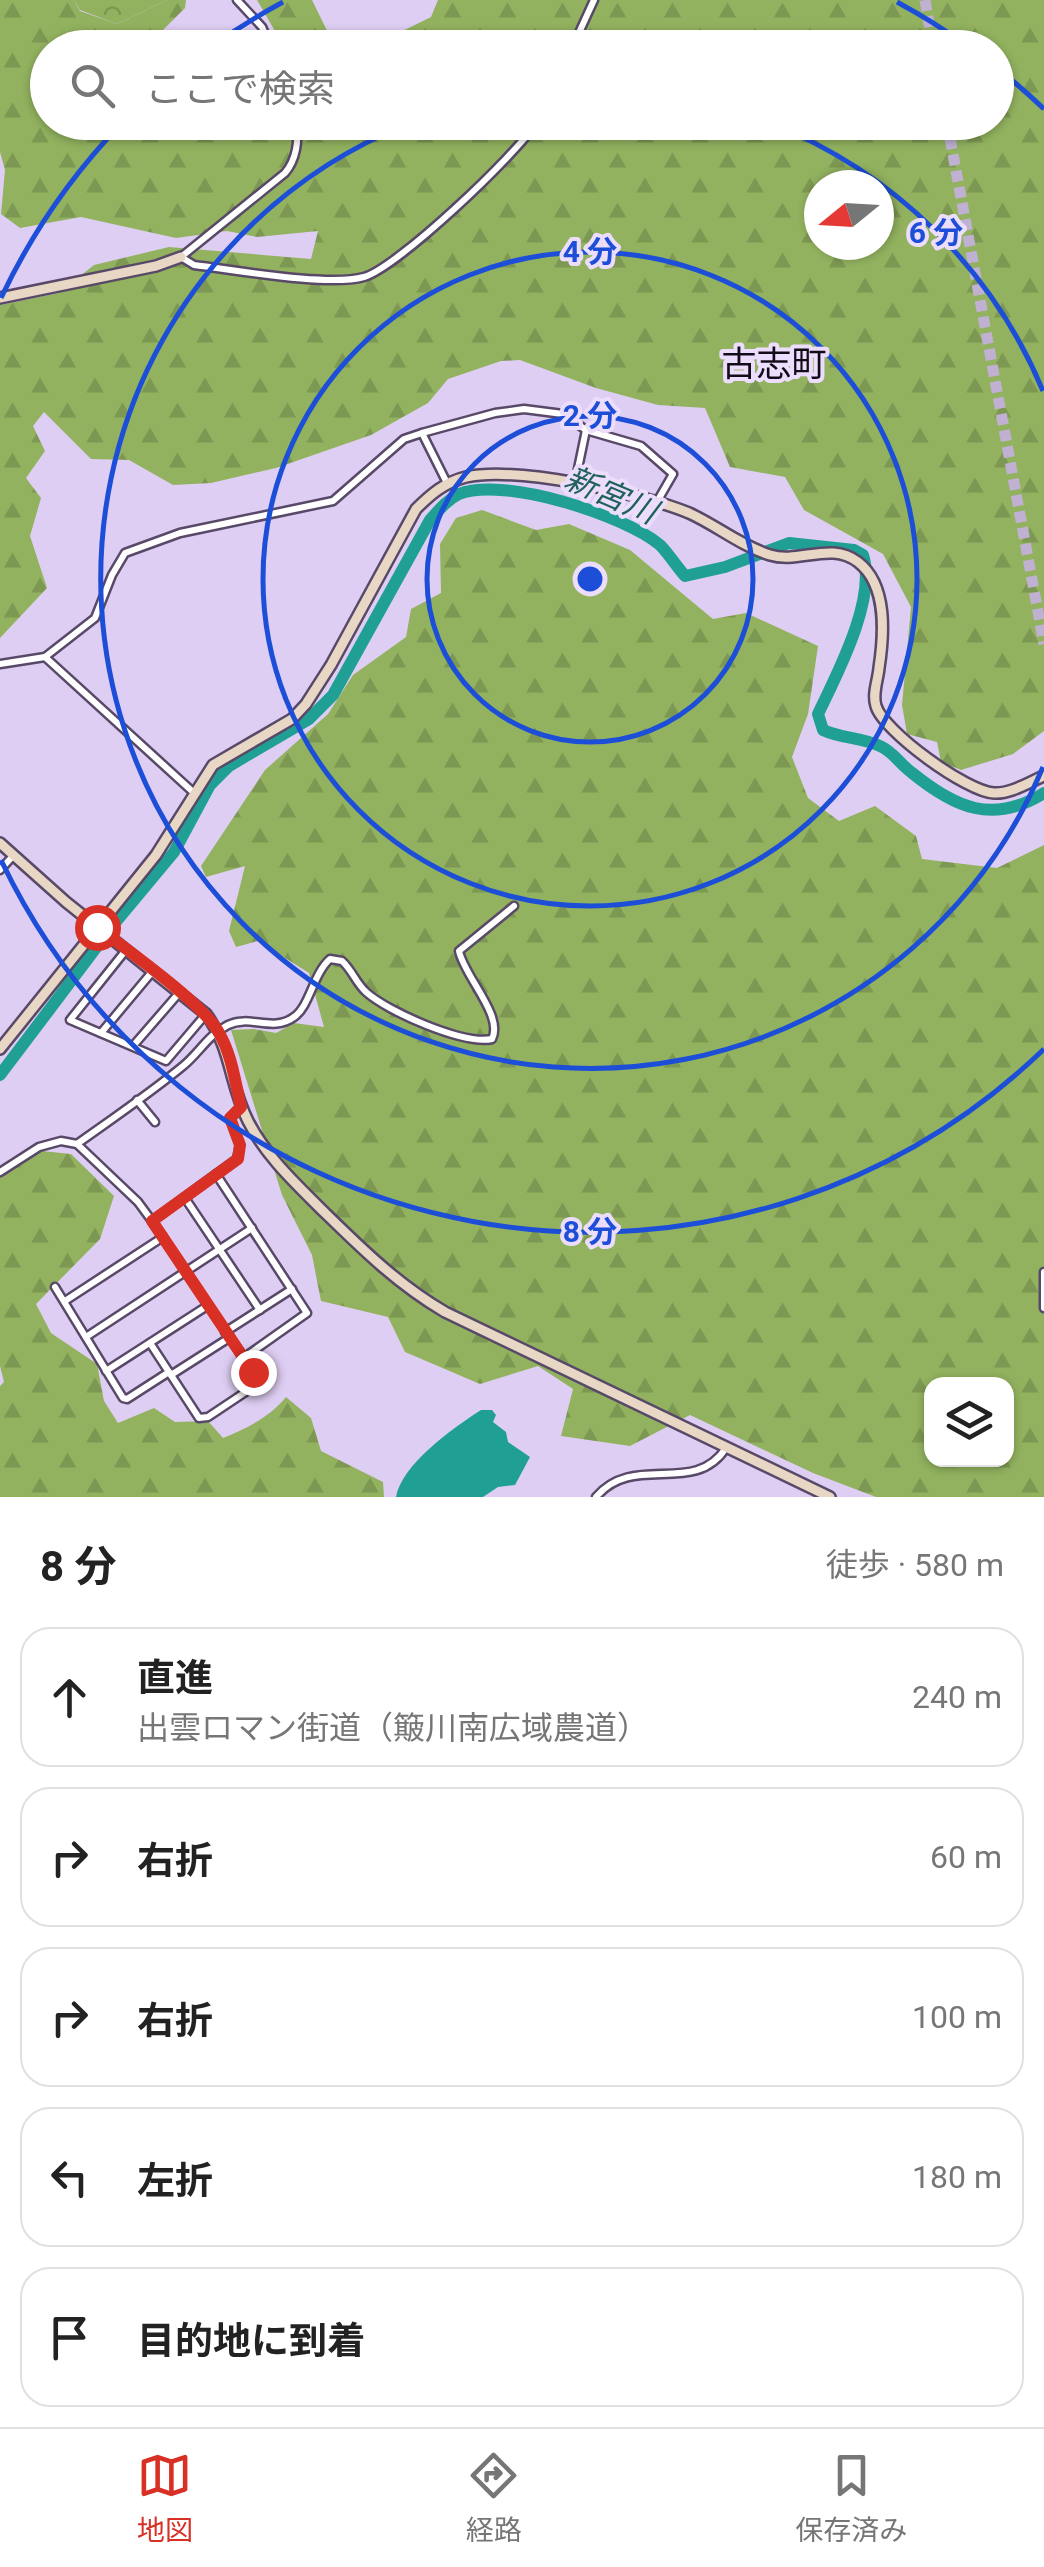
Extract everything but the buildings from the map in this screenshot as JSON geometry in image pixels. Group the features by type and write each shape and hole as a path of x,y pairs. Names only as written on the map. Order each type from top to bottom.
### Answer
{"street":[{"path":"237,0 264,30"},
{"path":"580,30 594,0"},
{"path":"0,298 181,258 285,174 292,164 297,140"},
{"path":"181,258 194,265 251,272 328,280 363,277 403,254 480,184 521,140"},
{"path":"0,664 45,657 95,618 106,586 126,553 180,533 333,501 404,439 495,412 562,414 586,430 641,446 673,474 658,500"},
{"path":"574,484 586,430"},
{"path":"422,433 448,483"},
{"path":"0,1050 104,932 212,765 292,719 306,704 416,509 448,483 505,474 574,484 658,500 770,555 835,552 858,561 880,596 880,662 874,697 880,716 943,770 972,788 999,794 1044,776"},
{"path":"45,657 193,792"},
{"path":"0,844 206,1014 219,1031 241,1107 264,1150 400,1284 445,1312 830,1497"},
{"path":"0,870 13,856"},
{"path":"76,1144 192,1058 219,1031 241,1021 272,1026 292,1019 301,1012 322,966 330,959 350,968 366,993 383,1003 435,1028 488,1041 496,1034 496,1026 458,951 514,906"},
{"path":"126,950 70,1020 166,1062 206,1014"},
{"path":"101,1033 152,972"},
{"path":"133,1046 179,992"},
{"path":"138,1100 155,1122"},
{"path":"152,1221 238,1159 240,1145 230,1118 241,1107"},
{"path":"0,1172 39,1147 61,1141 76,1144 138,1202 152,1221 253,1372 253,1387 208,1417 199,1418 150,1342"},
{"path":"216,1174 305,1308 305,1317 242,1359"},
{"path":"186,1198 260,1310"},
{"path":"86,1337 252,1228"},
{"path":"65,1302 162,1238"},
{"path":"1044,1272 1044,1308"},
{"path":"55,1287 122,1398 128,1399 292,1289"},
{"path":"106,1371 207,1306"},
{"path":"596,1497 608,1486 623,1482 694,1481 712,1472 726,1448"}],"green space":[{"path":"0,0 74,0 80,11 117,24 167,0 186,0 185,8 163,30 30,30 30,140 1014,140 1014,30 405,30 431,17 438,0 1044,0 1044,731 1013,754 961,770 941,762 937,742 907,734 902,705 911,607 883,554 804,510 785,477 730,467 705,408 658,405 596,388 520,360 501,361 448,379 428,403 371,435 276,468 211,483 173,485 129,460 91,459 44,412 33,426 45,451 26,478 41,498 30,536 47,588 0,638 0,305 59,293 94,265 169,247 311,259 318,231 257,237 227,231 176,238 81,217 20,228 1,214 5,170 0,152"},
{"path":"74,0 167,0 117,24 80,10"},
{"path":"257,0 312,0 327,30 274,30"},
{"path":"482,510 536,530 569,524 630,550 713,619 746,613 818,646 808,714 792,757 808,798 839,821 875,806 916,836 922,859 997,868 1044,845 1044,1497 876,1497 813,1473 690,1415 630,1446 561,1436 573,1389 538,1366 480,1384 405,1352 388,1317 321,1301 312,1255 282,1195 231,1030 276,1033 294,1023 324,1027 309,973 258,941 236,947 229,931 245,866 206,877 201,866 265,770 328,714 353,675 406,637 411,609 441,593 440,544 456,518"},
{"path":"42,1151 71,1154 114,1196 100,1239 36,1304 51,1333 97,1364 104,1401 118,1423 154,1408 175,1422 208,1421 223,1438 257,1421 286,1397 311,1418 321,1451 383,1482 384,1497 0,1497 0,1386 4,1382 0,1366 0,1177"}],"shaded area":[{"path":"481,1410 492,1410 496,1415 493,1422 506,1432 508,1442 530,1457 515,1485 498,1487 483,1497 396,1497 418,1460"}],"waterway":[{"name":"新宮川","path":"0,1075 114,924 174,852 210,785 229,766 309,719 333,695 430,520 459,494 504,490 592,511 643,533 660,545 685,576 725,567 789,543 854,550 863,555 865,593 853,636 818,714 823,730 882,747 927,785 975,808 1008,808 1044,793"}],"tunnel":[{"path":"925,0 930,30"},
{"path":"950,140 1044,644"}],"district":[{"name":"古志町","path":"774,364"}],"route":[{"path":"97,927 206,1014 228,1053 241,1107 230,1118 240,1145 238,1159 152,1221 253,1372"}]}
